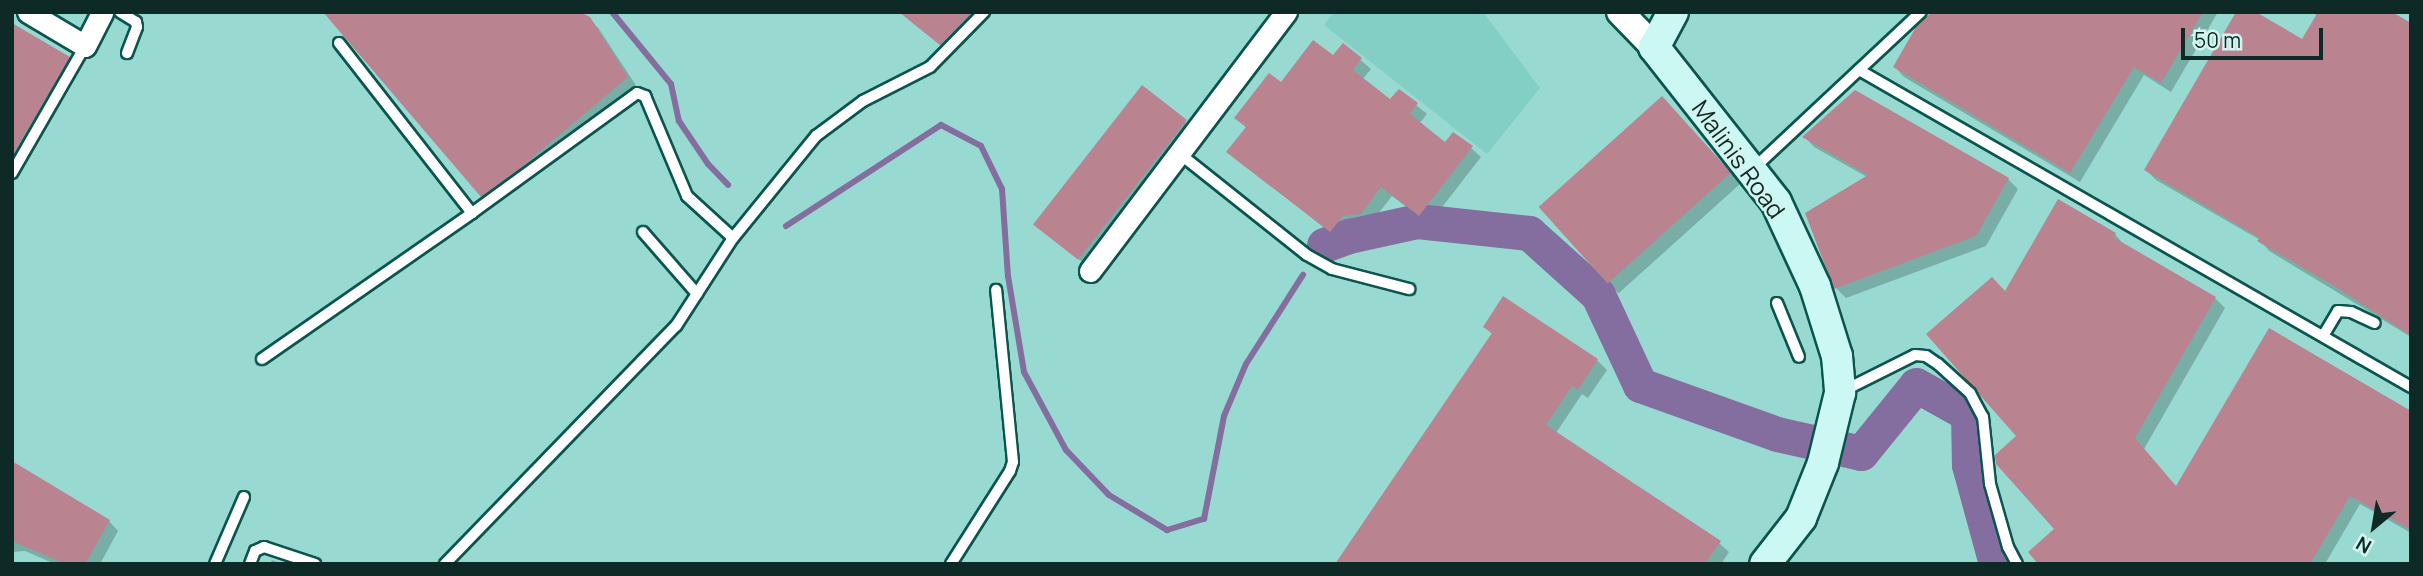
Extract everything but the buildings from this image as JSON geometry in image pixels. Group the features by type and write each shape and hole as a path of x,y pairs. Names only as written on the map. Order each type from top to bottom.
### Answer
{"main road":[{"path":"1654,47 1673,12"},
{"name":"Malinis Road","path":"1654,47 1776,202 1815,286 1837,356 1840,393 1826,453 1801,518 1775,560"}],"street":[{"path":"28,12 85,46 102,12"},
{"path":"1090,271 1286,12"},
{"path":"1620,12 1654,47"}],"lane":[{"path":"120,12 136,22 137,27 127,53"},
{"path":"445,564 676,326 733,238 816,136 863,101 930,67 984,12"},
{"path":"1752,170 1921,12"},
{"path":"339,43 472,213"},
{"path":"12,173 85,46"},
{"path":"1859,70 2411,387"},
{"path":"262,359 640,93 645,96 687,196 733,238"},
{"path":"1180,153 1307,255 1332,269 1409,289"},
{"path":"643,232 697,294"},
{"path":"951,564 1010,471 1013,462 996,290"},
{"path":"1777,303 1799,357"},
{"path":"2323,336 2338,311 2375,323"},
{"path":"1840,393 1915,355 1926,356 1938,364 1970,393 1983,418 1990,484 2008,547 2017,564"},
{"path":"215,564 244,498"},
{"path":"250,564 255,551 264,547 315,564"}],"shaded area":[{"path":"1334,12 1483,12 1540,88 1487,154 1324,25"}],"waterway":[{"path":"612,12 671,84 679,121 708,164 728,185"},
{"path":"786,226 941,125 981,146 1002,189 1008,276 1024,372 1066,450 1109,495 1167,530 1204,519 1224,416 1246,364 1303,275"},
{"path":"1324,245 1349,236 1417,221 1529,233 1598,295 1640,385 1777,434 1861,453 1916,385 1968,414 1969,465 1996,564"}]}
